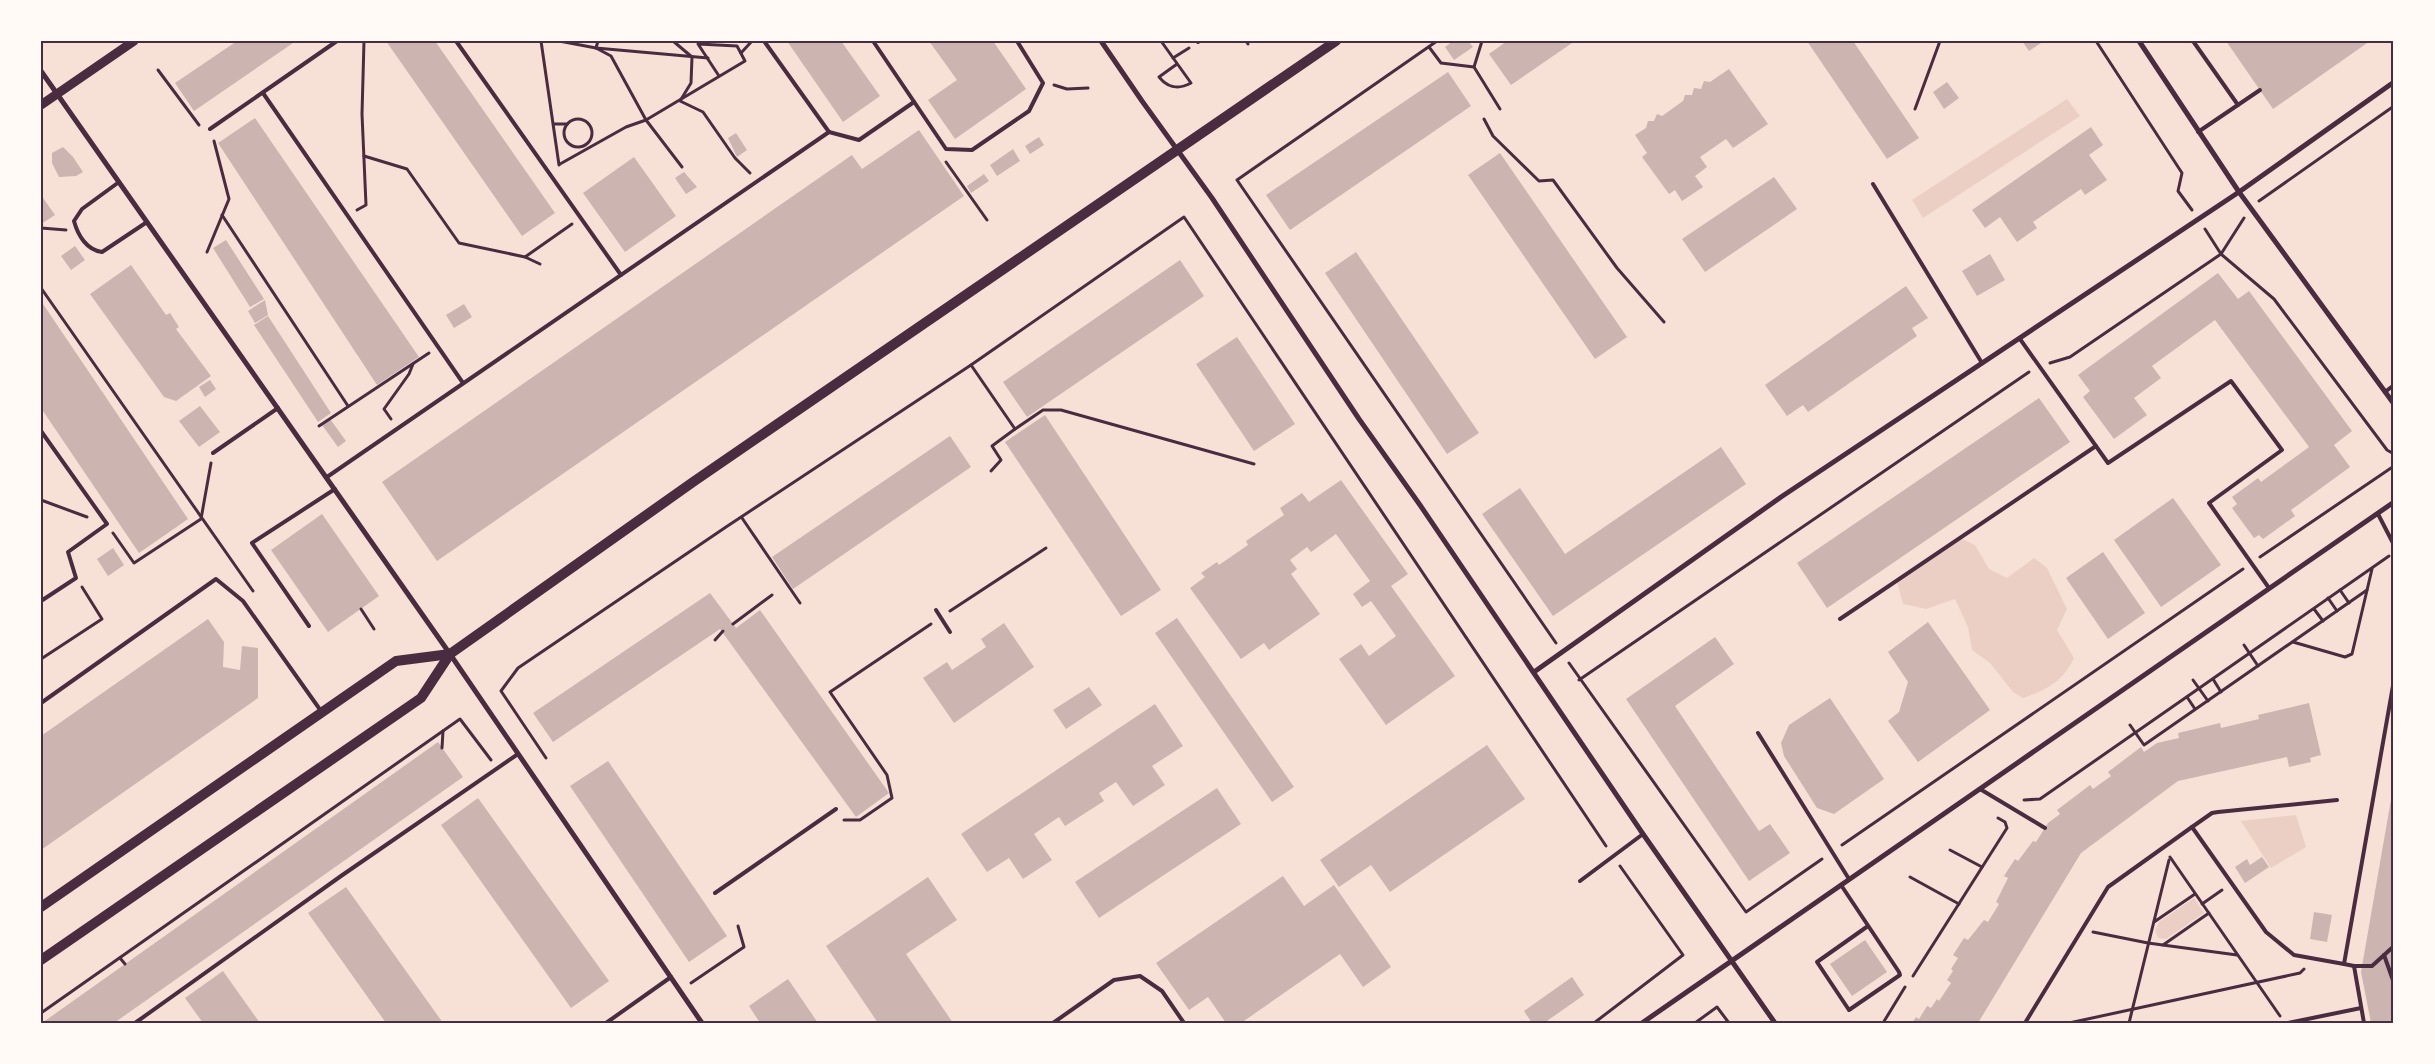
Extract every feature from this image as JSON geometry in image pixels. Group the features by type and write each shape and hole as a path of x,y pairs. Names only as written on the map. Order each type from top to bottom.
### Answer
{"main road":[{"path":"41,960 421,698 450,654 693,482 1336,41"},
{"path":"41,907 321,711 396,661 450,654"}],"street":[{"path":"41,105 134,41"},
{"path":"1102,41 1142,101 1178,150 1359,419 1420,504 1643,834 1775,1023"},
{"path":"2139,41 2239,192 2394,404"},
{"path":"41,71 335,488 702,1023"},
{"path":"1534,672 1781,497 2239,192 2394,82"},
{"path":"1642,1023 2394,502"}],"lane":[{"path":"210,129 337,41"},
{"path":"456,41 621,275"},
{"path":"764,41 829,132 859,140 914,102"},
{"path":"873,41 946,149 972,150 1029,111 1043,83 1017,41"},
{"path":"2193,41 2238,105"},
{"path":"2198,132 2260,90"},
{"path":"263,93 463,383"},
{"path":"327,477 829,132"},
{"path":"119,182 82,209 74,221 77,232 93,250 102,252 148,222"},
{"path":"1873,184 1982,363"},
{"path":"2020,339 2108,463 2231,380 2282,450 2209,503 2270,588"},
{"path":"2385,392 2394,385"},
{"path":"213,453 278,408"},
{"path":"41,431 107,524 68,552 76,578 41,601"},
{"path":"1840,619 2096,446"},
{"path":"309,626 252,542 335,488"},
{"path":"2378,514 2394,545"},
{"path":"41,703 216,579 249,609 321,711"},
{"path":"936,610 950,632"},
{"path":"2344,964 2394,680"},
{"path":"1758,733 1849,879"},
{"path":"135,1023 346,872 518,754"},
{"path":"1980,789 2045,828"},
{"path":"2025,1023 2108,886 2212,813 2337,800"},
{"path":"716,892 836,809"},
{"path":"2192,827 2266,932 2294,955 2369,968 2394,946"},
{"path":"1580,881 1643,834"},
{"path":"1841,885 1868,926 1900,975 1849,1010 1817,962 1868,926"},
{"path":"2384,955 2394,983"},
{"path":"2354,966 2364,1023"},
{"path":"1053,1023 1114,980 1140,976 1162,991 1184,1023"},
{"path":"606,1023 671,978"},
{"path":"2286,1023 2361,1008"}],"path":[{"path":"348,216 366,205 362,114 364,41"},
{"path":"541,41 560,164"},
{"path":"560,41 596,48 708,58"},
{"path":"596,48 598,41"},
{"path":"673,41 692,57"},
{"path":"741,52 752,41"},
{"path":"1161,41 1191,83 1182,88 1166,85 1159,76 1177,64"},
{"path":"1437,41 1237,180 1562,652 1579,680 1746,912 2394,466"},
{"path":"1482,41 1474,67 1500,109"},
{"path":"1915,109 1940,41"},
{"path":"2096,41 2182,173 2178,191 2221,254 2274,300 2387,450 2394,454"},
{"path":"1173,58 1199,42"},
{"path":"548,172 626,127 646,120 680,102 745,61 737,46 698,44 719,76"},
{"path":"1429,47 1441,63 1474,67"},
{"path":"596,48 611,56 646,120 682,167"},
{"path":"680,102 691,83 692,57"},
{"path":"158,70 197,124 210,129"},
{"path":"1043,83 1067,88 1088,88"},
{"path":"680,102 703,112 735,158 758,181"},
{"path":"1579,680 2039,366 2070,358 2221,254 2250,207 2394,106"},
{"path":"554,124 567,124 579,119 590,126 590,140 583,146 580,153"},
{"path":"1484,119 1494,136 1539,181 1553,180 1617,268 1664,322"},
{"path":"567,124 564,132 567,141 574,146 583,146"},
{"path":"208,252 228,200 216,148"},
{"path":"364,156 407,169 459,243 526,257 540,264"},
{"path":"222,215 348,406"},
{"path":"546,758 501,691 518,668 971,366 1184,217 1613,856 1683,955 1594,1023"},
{"path":"526,257 581,218"},
{"path":"41,228 77,232"},
{"path":"41,288 258,598 249,609"},
{"path":"319,426 438,347"},
{"path":"397,429 384,409 410,374 413,364"},
{"path":"971,366 1015,429"},
{"path":"991,471 1001,460 992,446 1043,410 1061,410 1254,464"},
{"path":"41,500 107,524 134,563 201,519 213,453"},
{"path":"742,518 800,603"},
{"path":"2023,800 2040,798 2394,553"},
{"path":"2293,642 2349,657 2354,652 2372,568"},
{"path":"41,659 102,618 76,578"},
{"path":"2340,590 2349,603"},
{"path":"2130,724 2144,745 2368,590"},
{"path":"733,624 772,595"},
{"path":"2328,598 2337,611"},
{"path":"361,609 374,629"},
{"path":"2314,609 2323,621"},
{"path":"715,640 723,632"},
{"path":"2244,645 2258,666"},
{"path":"2213,679 2221,692"},
{"path":"2193,680 2208,701"},
{"path":"830,692 887,775 892,798 860,820 844,820"},
{"path":"2187,697 2195,710"},
{"path":"41,1013 460,719 497,768"},
{"path":"442,748 443,731"},
{"path":"1883,1023 2007,828 2005,822 1998,818"},
{"path":"2129,1023 2174,840"},
{"path":"1950,850 1982,867"},
{"path":"2170,857 2286,1023"},
{"path":"1910,877 1958,904"},
{"path":"2202,904 2232,884"},
{"path":"2154,922 2195,894"},
{"path":"2162,945 2209,913"},
{"path":"686,976 692,984 744,947 738,926"},
{"path":"2082,930 2148,944 2238,955"},
{"path":"120,958 125,964"},
{"path":"2069,1023 2300,972 2315,959"},
{"path":"1695,1023 1717,1007 1729,1023"}],"shaded area":[{"path":"2067,99 2080,116 1923,218 1912,200"},
{"path":"1962,539 1975,545 1989,569 2007,578 2034,558 2047,568 2067,609 2057,630 2074,658 2059,679 2040,692 2023,698 2013,692 1990,663 1972,650 1968,627 1955,599 1926,609 1903,604 1897,582 1927,558"},
{"path":"2296,815 2306,847 2271,868 2241,821"},
{"path":"2194,898 2204,913 2166,939 2158,938 2155,931 2159,922"}],"building":[{"path":"237,41 296,41 194,111 175,83"},
{"path":"386,41 435,41 555,213 522,236"},
{"path":"787,41 841,41 880,96 843,122"},
{"path":"929,41 993,41 1026,89 955,139 928,100 957,80"},
{"path":"1453,41 1468,41 1473,47 1454,60 1445,47"},
{"path":"1507,41 1575,41 1511,85 1489,54"},
{"path":"1807,41 1853,41 1919,138 1887,159"},
{"path":"2022,41 2044,41 2029,51"},
{"path":"2226,41 2370,41 2273,109"},
{"path":"1729,69 1768,124 1733,148 1726,139 1700,157 1707,167 1695,176 1703,187 1682,201 1675,190 1669,194 1642,157 1647,153 1635,135 1646,128 1648,121 1654,121 1657,114 1662,116 1683,101 1685,95 1692,95 1694,88 1701,89 1704,81 1710,82"},
{"path":"1448,72 1471,106 1290,230 1266,195"},
{"path":"1947,82 1959,98 1944,109 1933,92"},
{"path":"255,118 419,357 377,385 218,143"},
{"path":"2091,127 2103,145 2089,155 2107,180 2085,195 2081,189 2033,222 2037,228 2017,242 2000,217 1985,228 1972,210"},
{"path":"919,130 964,196 437,561 382,482 852,155 862,169"},
{"path":"736,133 747,150 737,157 728,138"},
{"path":"1039,137 1044,145 1030,154 1025,146"},
{"path":"63,147 73,157 83,172 76,176 59,177 52,163 52,153"},
{"path":"1013,149 1020,161 997,176 990,165"},
{"path":"1500,153 1627,337 1595,359 1468,175"},
{"path":"634,157 676,216 625,252 583,193"},
{"path":"684,172 697,187 686,194 675,178"},
{"path":"984,174 989,181 971,193 967,186"},
{"path":"1774,177 1797,209 1705,272 1682,239"},
{"path":"41,195 55,215 41,224"},
{"path":"226,240 264,299 250,307 213,248"},
{"path":"75,246 85,260 71,270 61,256"},
{"path":"1356,252 1479,433 1447,454 1325,273"},
{"path":"1990,254 2005,280 1977,296 1962,271"},
{"path":"1180,260 1204,296 1027,417 1003,382"},
{"path":"131,265 166,315 170,313 179,327 176,329 211,376 176,401 164,397 90,294"},
{"path":"2218,273 2238,299 2249,291 2352,431 2334,445 2350,467 2291,510 2295,516 2263,539 2259,535 2254,538 2232,508 2237,504 2232,497 2258,478 2261,482 2309,447 2215,320 2152,366 2161,378 2134,398 2147,415 2114,439 2083,397 2090,391 2078,375"},
{"path":"1906,286 1928,318 1912,328 1917,336 1808,412 1803,405 1787,416 1765,385"},
{"path":"265,300 268,315 255,323 248,311"},
{"path":"41,301 188,519 139,553 41,408"},
{"path":"464,304 472,317 454,328 446,315"},
{"path":"268,316 331,413 318,422 254,325"},
{"path":"1237,337 1295,424 1254,451 1196,364"},
{"path":"210,380 216,389 205,397 199,387"},
{"path":"2039,398 2070,442 1827,608 1797,563"},
{"path":"200,406 220,432 199,447 179,421"},
{"path":"1045,415 1161,590 1121,616 1005,442"},
{"path":"330,419 346,441 338,447 322,425"},
{"path":"950,436 971,467 793,589 772,557"},
{"path":"1721,447 1746,484 1553,616 1482,514 1520,488 1565,554"},
{"path":"1341,480 1408,574 1391,586 1455,676 1386,725 1339,659 1361,644 1369,656 1396,636 1371,601 1362,607 1353,594 1370,581 1336,534 1311,552 1307,547 1290,560 1297,569 1291,574 1320,614 1269,650 1264,643 1241,659 1190,588 1205,577 1201,573 1217,562 1219,565 1248,545 1246,541 1284,515 1280,508 1302,493 1309,502"},
{"path":"2173,498 2221,565 2161,607 2114,540"},
{"path":"322,514 379,596 328,632 271,550"},
{"path":"113,548 124,565 108,576 97,559"},
{"path":"2103,552 2145,613 2108,639 2066,578"},
{"path":"710,593 736,628 760,610 889,793 856,817 720,629 553,742 533,713"},
{"path":"1177,618 1294,787 1272,802 1155,633"},
{"path":"208,619 224,642 223,667 240,670 242,646 258,648 258,698 41,850 41,736"},
{"path":"1928,622 1990,710 1918,762 1888,721 1899,712 1908,682 1888,652"},
{"path":"1004,623 1034,667 954,723 923,678 947,662 952,670 986,647 981,639"},
{"path":"1715,637 1734,664 1675,706 1759,831 1770,824 1790,853 1749,881 1626,699"},
{"path":"1089,687 1102,705 1066,729 1053,710"},
{"path":"1830,698 1884,779 1834,814 1817,808 1784,756 1781,743 1789,725"},
{"path":"2309,703 2321,755 2310,758 2311,762 2289,767 2287,757 2178,781 2081,853 1978,1023 1912,1023 1916,1017 1919,1019 1927,1006 1931,1008 1937,999 1939,1001 1951,983 1947,980 1958,958 1953,955 1964,938 1968,940 1984,920 1988,922 1999,904 1996,902 2008,878 2004,876 2015,859 2018,861 2033,841 2036,842 2048,823 2060,814 2057,810 2090,785 2093,789 2111,776 2108,772 2141,747 2144,752 2157,743 2179,738 2178,733 2220,723 2221,728 2259,719 2258,715"},
{"path":"1155,704 1183,746 1152,766 1165,785 1133,806 1116,782 1099,793 1104,801 1065,826 1059,817 1034,834 1052,860 1023,879 1009,858 987,872 961,834"},
{"path":"438,742 463,777 114,1023 42,1023"},
{"path":"1487,745 1525,799 1390,892 1371,865 1339,887 1320,860"},
{"path":"608,761 727,936 689,962 570,786"},
{"path":"1217,788 1241,824 1099,918 1075,882"},
{"path":"2393,788 2394,1023 2371,1023 2361,972"},
{"path":"478,798 609,981 571,1008 441,825"},
{"path":"2262,857 2269,867 2245,883 2235,867 2247,859 2250,865"},
{"path":"1283,876 1304,906 1334,885 1391,967 1363,987 1340,954 1241,1023 1226,1023 1208,997 1189,1010 1156,963"},
{"path":"928,877 957,920 906,954 953,1023 878,1023 826,946"},
{"path":"346,887 443,1023 386,1023 308,913"},
{"path":"2314,912 2332,915 2327,942 2310,939"},
{"path":"1865,940 1887,972 1852,996 1830,964"},
{"path":"223,971 260,1023 203,1023 185,998"},
{"path":"1572,977 1584,995 1544,1023 1532,1023 1524,1011"},
{"path":"788,979 818,1023 760,1023 749,1006"}]}
